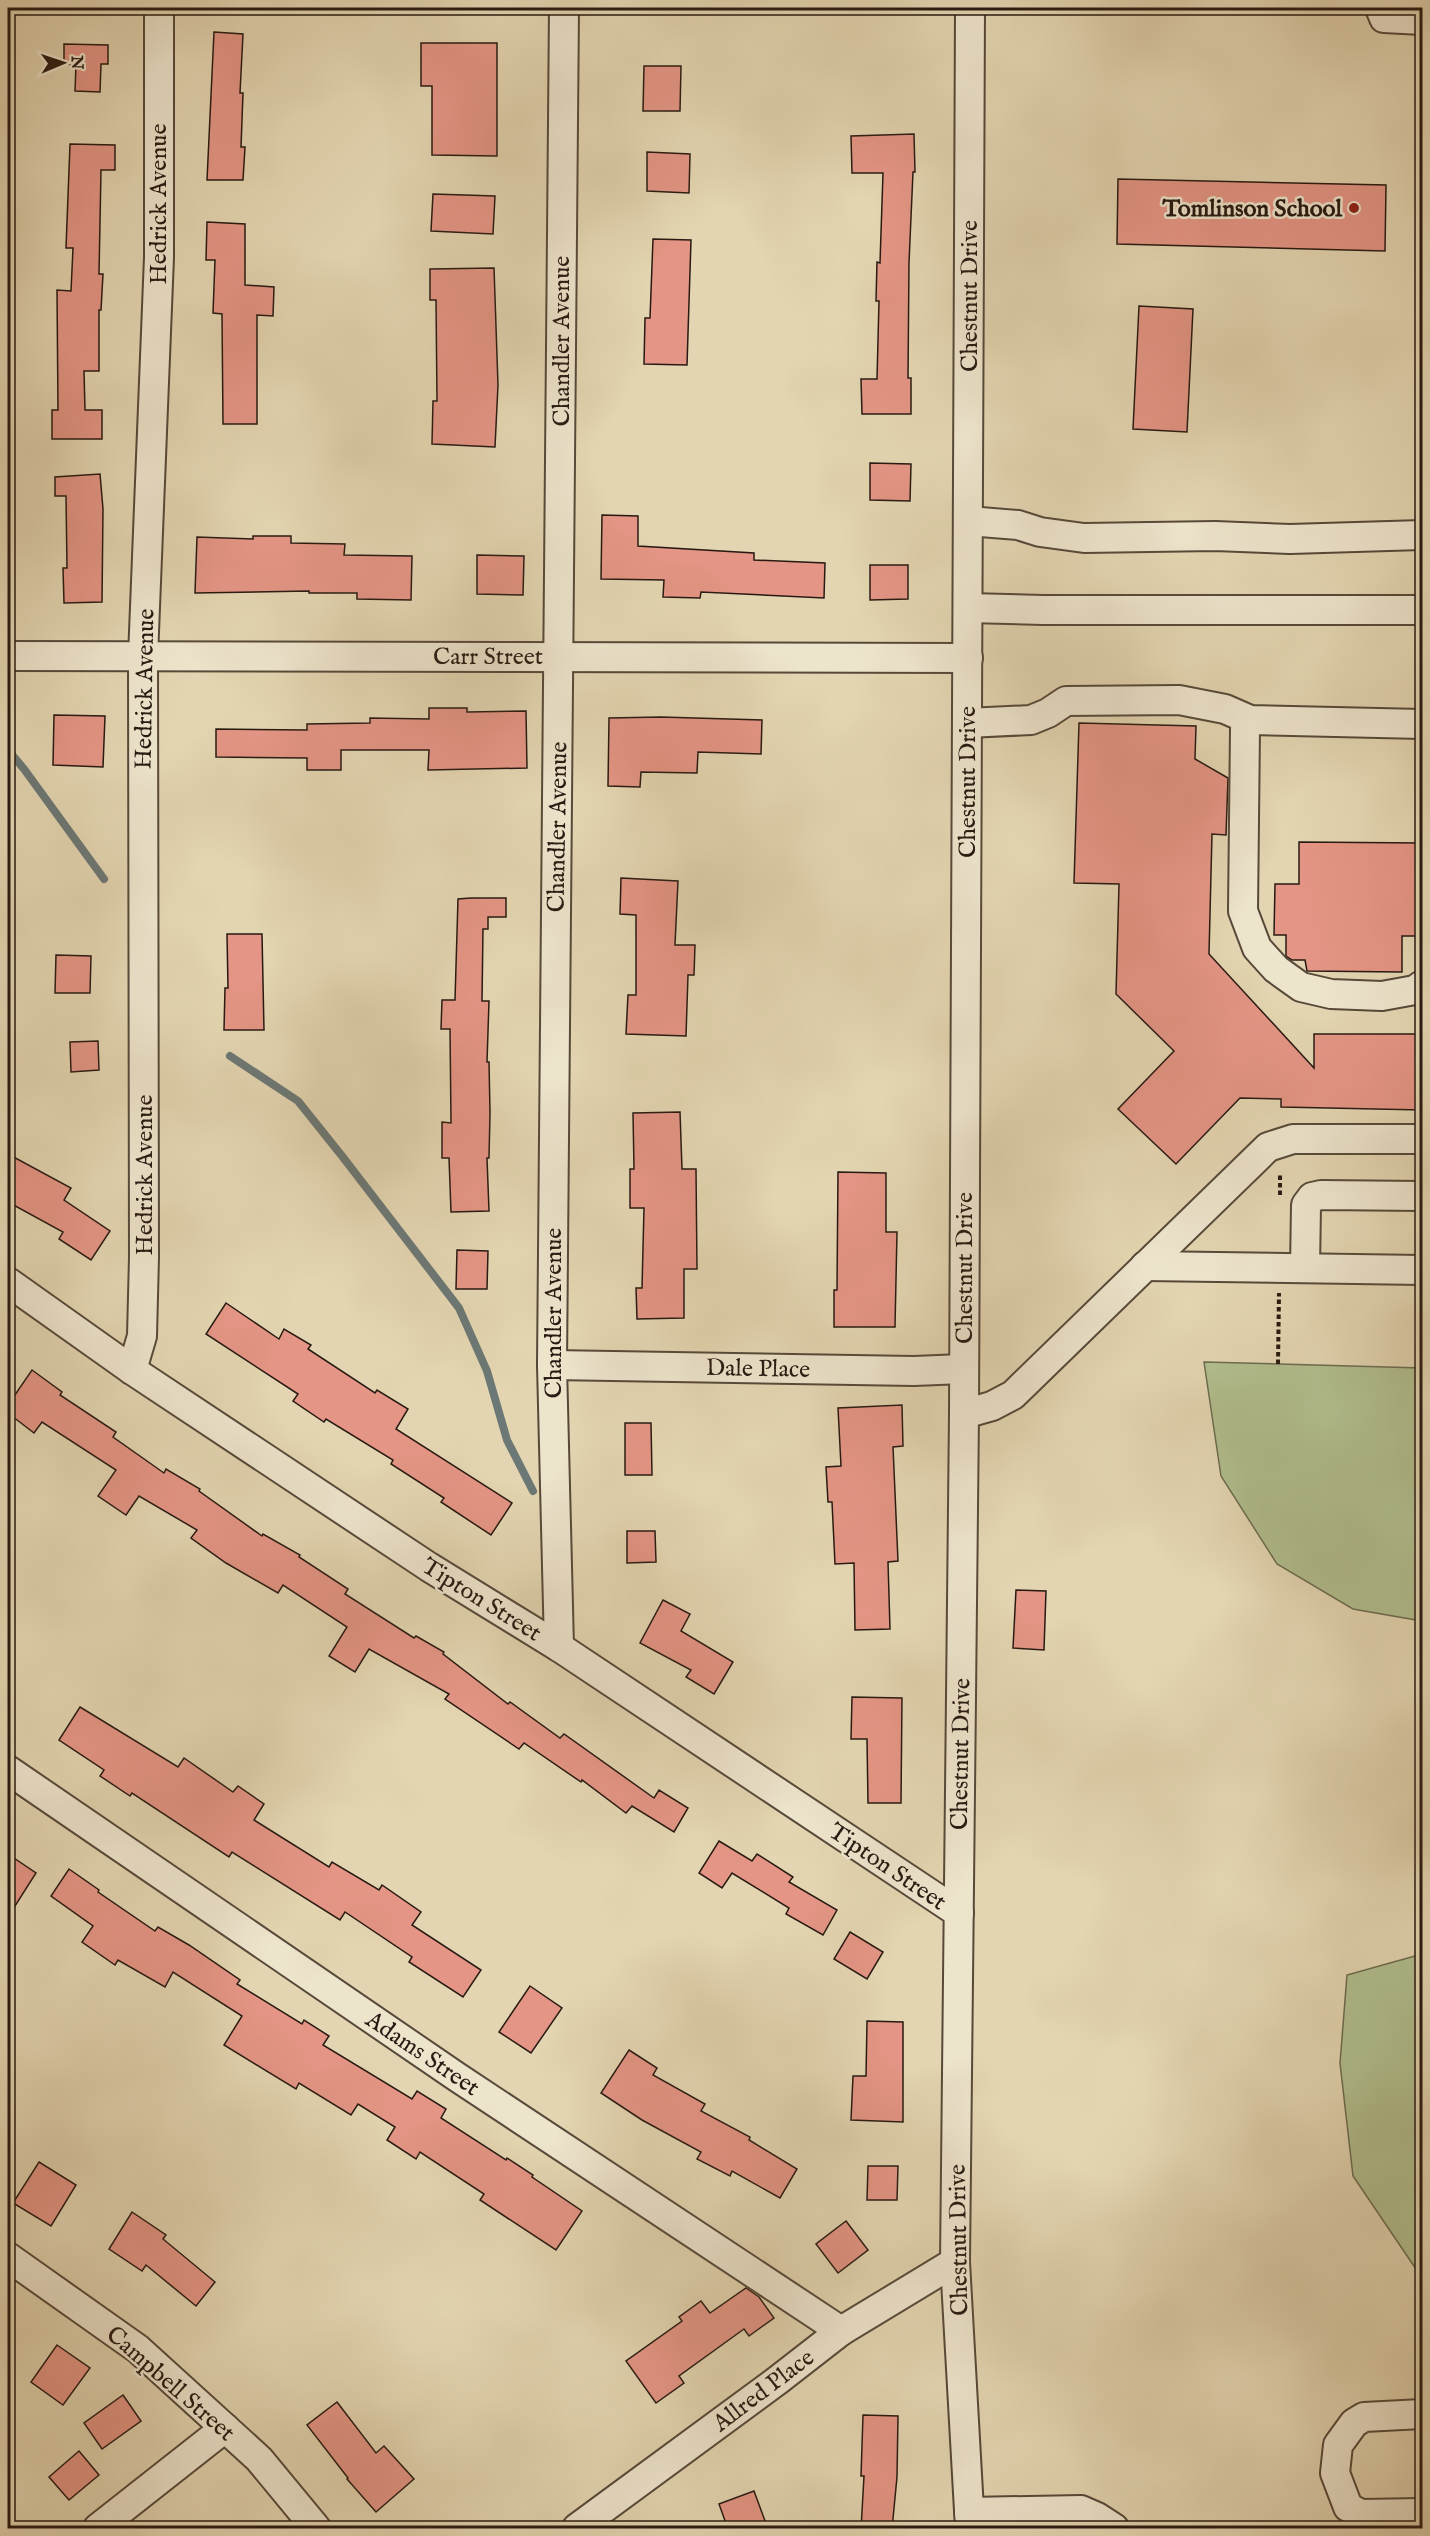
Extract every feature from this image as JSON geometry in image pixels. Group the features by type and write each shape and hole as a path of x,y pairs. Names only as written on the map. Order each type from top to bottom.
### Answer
{"street":[{"name":"Hedrick Avenue","path":"132,1370 142,1336 144,1268 143,657 159,257 159,8"},
{"name":"Chandler Avenue","path":"560,1647 552,1365 564,8"},
{"name":"Chestnut Drive","path":"969,2520 956,2262 964,1414 970,8"},
{"path":"1382,13 1422,20"},
{"path":"968,521 1018,525 1040,532 1084,538 1215,536 1290,539 1422,535"},
{"path":"968,608 1422,610"},
{"name":"Carr Street","path":"8,656 968,658"},
{"path":"968,723 1031,720 1048,713 1066,701 1179,700 1225,709 1248,719 1422,724"},
{"path":"1248,719 1245,729 1243,911 1257,948 1276,969 1301,987 1331,994 1382,996 1415,990 1422,985"},
{"path":"964,1414 992,1406 1013,1395 1268,1147 1293,1139 1422,1139"},
{"path":"1305,1268 1306,1206 1312,1197 1321,1195 1422,1196"},
{"path":"1145,1266 1422,1270"},
{"name":"Tipton Street","path":"8,1282 132,1370 429,1567 560,1647 959,1913"},
{"name":"Dale Place","path":"552,1365 914,1371 963,1368"},
{"name":"Adams Street","path":"8,1770 457,2077 841,2331"},
{"name":"Campbell Street","path":"8,2257 138,2349 258,2459 316,2529"},
{"name":"Allred Place","path":"578,2529 841,2331 956,2262"},
{"path":"1422,2414 1364,2417 1354,2423 1338,2445 1335,2473 1347,2507 1361,2514 1422,2513"},
{"path":"98,2529 225,2428"},
{"path":"969,2520 1081,2510 1097,2517 1114,2529"}],"green space":[{"path":"1204,1362 1422,1368 1422,1621 1353,1609 1277,1564 1221,1476"},
{"path":"1422,1954 1422,2278 1353,2176 1340,2063 1347,1975"}],"building":[{"path":"214,32 243,34 240,93 243,93 241,147 245,147 243,180 207,180"},
{"path":"421,43 497,43 497,156 432,155 432,86 421,86"},
{"path":"64,44 108,45 108,64 101,64 100,92 75,91 76,65 64,64"},
{"path":"644,66 681,66 680,111 643,111"},
{"path":"914,134 915,172 913,172 909,263 908,378 911,378 911,414 862,414 861,379 877,379 879,301 876,301 877,262 880,263 883,173 852,173 851,136"},
{"path":"70,144 115,145 115,170 101,170 99,274 103,274 101,310 99,310 99,371 84,371 85,410 102,410 102,439 52,439 52,410 58,410 57,290 71,291 73,248 66,248"},
{"path":"647,152 690,154 689,193 647,191"},
{"path":"1118,179 1386,185 1385,251 1117,244"},
{"path":"433,194 495,196 493,234 431,231"},
{"path":"207,222 245,224 245,285 274,287 273,316 257,315 257,424 223,424 222,314 213,313 215,260 206,260"},
{"path":"653,239 691,240 687,365 644,364 645,318 650,318"},
{"path":"494,268 498,385 495,447 432,444 433,401 437,401 436,300 430,300 430,269"},
{"path":"1139,306 1193,309 1187,432 1133,429"},
{"path":"870,463 911,464 910,501 870,500"},
{"path":"100,474 103,509 102,602 64,603 63,568 67,568 66,496 55,496 55,477"},
{"path":"602,515 638,516 638,546 754,553 754,560 825,563 824,598 701,592 700,598 663,597 664,580 601,579"},
{"path":"253,536 291,536 291,543 345,544 344,555 412,556 411,600 357,599 357,593 309,593 309,591 195,593 197,537 253,539"},
{"path":"477,555 524,556 523,595 477,594"},
{"path":"870,565 908,565 908,599 870,600"},
{"path":"429,708 467,708 467,712 526,711 527,768 428,770 429,750 341,750 341,770 307,770 307,758 216,757 216,729 307,730 307,724 370,723 370,718 429,719"},
{"path":"54,715 105,716 103,767 53,765"},
{"path":"609,718 762,720 761,754 698,752 697,773 641,772 640,787 608,786"},
{"path":"1079,723 1196,726 1195,759 1228,778 1226,835 1212,834 1209,954 1314,1068 1314,1034 1422,1034 1422,1110 1281,1107 1281,1099 1240,1098 1176,1164 1118,1109 1174,1051 1116,994 1119,884 1074,883"},
{"path":"1299,842 1422,843 1422,936 1402,936 1402,972 1307,971 1305,960 1292,960 1286,956 1286,935 1274,935 1275,884 1299,884"},
{"path":"621,878 678,881 675,945 695,945 694,975 688,975 686,1036 626,1034 628,995 636,995 636,915 620,914"},
{"path":"506,898 506,917 488,917 488,929 483,929 482,1001 489,1001 487,1062 489,1062 490,1113 489,1158 487,1158 489,1211 451,1212 449,1158 442,1158 442,1122 451,1123 450,1029 441,1029 442,1000 455,1000 458,899"},
{"path":"227,934 262,934 264,1030 224,1030 225,988 228,988"},
{"path":"56,955 91,956 90,993 55,993"},
{"path":"98,1041 99,1070 71,1072 70,1042"},
{"path":"680,1112 682,1169 696,1169 697,1269 684,1269 684,1318 637,1319 636,1288 642,1288 644,1208 630,1208 630,1169 634,1169 633,1113"},
{"path":"8,1154 71,1188 64,1200 110,1231 91,1260 59,1239 63,1232 8,1202"},
{"path":"838,1172 886,1173 886,1232 897,1232 895,1327 834,1327 834,1290 837,1290"},
{"path":"457,1250 488,1251 487,1289 456,1289"},
{"path":"226,1303 279,1339 284,1329 311,1345 308,1349 375,1393 377,1390 408,1409 396,1429 512,1503 491,1535 441,1502 444,1498 391,1464 393,1460 326,1419 324,1422 293,1401 298,1394 206,1334"},
{"path":"32,1370 62,1392 60,1395 116,1432 113,1437 164,1473 166,1469 200,1489 199,1491 262,1536 263,1534 300,1555 299,1557 348,1589 345,1594 414,1638 416,1636 444,1652 443,1654 508,1704 510,1702 560,1738 564,1734 654,1798 659,1790 688,1808 674,1832 632,1806 626,1813 582,1780 581,1782 524,1743 519,1749 445,1699 449,1694 369,1649 355,1672 329,1656 347,1627 283,1585 278,1593 226,1563 191,1538 197,1530 139,1496 126,1515 98,1496 116,1470 42,1422 34,1433 8,1413 8,1405"},
{"path":"902,1405 903,1446 893,1447 898,1561 888,1562 890,1629 855,1630 854,1563 835,1564 832,1502 828,1502 826,1467 841,1466 838,1408"},
{"path":"625,1423 651,1423 652,1475 625,1475"},
{"path":"627,1531 655,1531 656,1562 627,1563"},
{"path":"1016,1590 1046,1591 1044,1650 1013,1648"},
{"path":"663,1600 690,1614 681,1631 733,1662 714,1694 686,1677 691,1670 640,1643"},
{"path":"852,1697 902,1698 901,1803 868,1803 867,1739 851,1739"},
{"path":"80,1707 178,1767 184,1758 233,1792 238,1786 264,1804 254,1820 329,1867 332,1862 379,1890 382,1885 421,1912 412,1925 481,1970 463,1997 409,1962 412,1957 345,1912 340,1920 232,1852 229,1857 132,1793 130,1796 100,1776 104,1770 59,1740"},
{"path":"719,1841 752,1861 757,1854 793,1877 789,1882 837,1910 823,1935 786,1914 789,1908 732,1873 722,1888 699,1873"},
{"path":"8,1854 36,1873 8,1917"},
{"path":"69,1869 155,1931 158,1927 189,1945 240,1980 237,1984 302,2024 304,2020 329,2036 323,2045 412,2099 417,2091 446,2109 441,2118 533,2175 532,2177 582,2211 556,2250 480,2200 484,2194 420,2152 416,2159 387,2140 395,2127 358,2104 351,2115 299,2083 296,2089 224,2045 242,2016 173,1972 165,1987 118,1960 115,1965 82,1942 93,1926 51,1896"},
{"path":"850,1932 883,1952 867,1979 834,1959"},
{"path":"530,1986 562,2008 531,2053 499,2032"},
{"path":"867,2021 903,2022 903,2122 851,2120 853,2076 866,2076"},
{"path":"629,2050 657,2068 653,2075 705,2104 701,2111 750,2137 749,2140 797,2169 780,2198 732,2171 730,2176 697,2159 701,2152 642,2120 601,2093"},
{"path":"39,2162 76,2185 51,2226 13,2203"},
{"path":"868,2166 898,2166 897,2200 867,2200"},
{"path":"132,2212 166,2235 163,2239 215,2282 196,2306 146,2265 142,2271 109,2249"},
{"path":"846,2221 868,2250 838,2273 816,2244"},
{"path":"746,2288 759,2297 774,2318 749,2336 744,2329 679,2376 684,2383 656,2403 626,2361 682,2321 679,2317 701,2301 710,2313"},
{"path":"57,2345 90,2368 63,2405 31,2382"},
{"path":"123,2395 141,2421 102,2449 84,2423"},
{"path":"337,2402 376,2453 384,2446 414,2479 376,2512 347,2479 307,2425"},
{"path":"863,2415 898,2416 897,2477 892,2529 861,2529 864,2476 861,2476"},
{"path":"79,2451 99,2475 69,2500 49,2477"},
{"path":"754,2491 768,2529 728,2529 719,2504"}],"waterway":[{"path":"8,750 104,879"},
{"path":"230,1056 298,1101 459,1308 487,1371 507,1440 533,1491"}],"place":[{"name":"Tomlinson School","path":"1354,208"}]}
